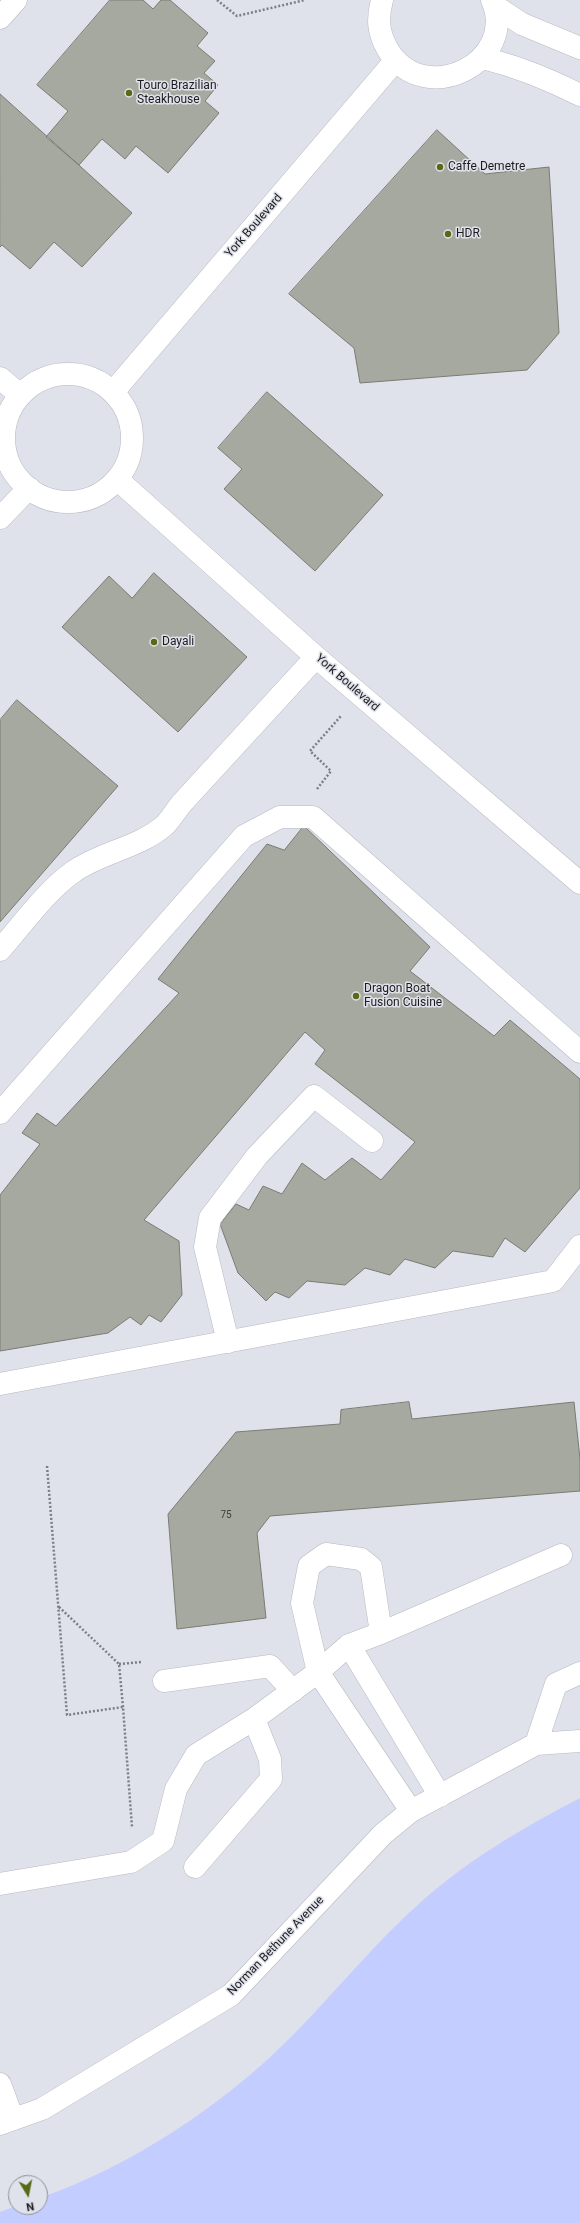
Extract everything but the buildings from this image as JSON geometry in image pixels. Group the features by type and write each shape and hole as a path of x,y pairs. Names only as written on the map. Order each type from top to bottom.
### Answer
{"street":[{"path":"0,18 16,0"},
{"path":"382,0 378,25 381,38 395,60 419,76 434,78 462,73 482,58 492,40 496,25 493,3"},
{"path":"493,3 522,24 580,48"},
{"path":"482,58 510,64 580,95"},
{"name":"York Boulevard","path":"113,392 395,60"},
{"path":"70,373 91,378 113,392 126,410 131,423 131,451 127,464 117,479 99,493 78,501 50,499 29,488 12,469 4,444 6,422 10,411 20,395 38,381 58,374 70,373"},
{"path":"0,378 20,395"},
{"name":"York Boulevard","path":"117,479 316,657 580,883"},
{"path":"0,518 29,488"},
{"path":"0,950 52,890 73,872 104,855 143,839 165,825 182,803 316,657"},
{"path":"0,1114 244,836 280,817 313,817 580,1052"},
{"path":"228,1342 205,1247 210,1218 257,1156 314,1096 372,1141"},
{"path":"0,1384 553,1281 580,1246"},
{"path":"381,1633 371,1567 361,1559 326,1554 309,1566 302,1603 318,1672 411,1811"},
{"path":"0,1884 131,1862 163,1841 176,1789 196,1755 254,1720 318,1672 348,1645 381,1633 561,1555"},
{"path":"348,1645 440,1796"},
{"path":"164,1682 270,1666 293,1690"},
{"path":"536,1744 556,1684 580,1673"},
{"path":"195,1866 271,1779 270,1759 254,1720"},
{"name":"Norman Bethune Avenue","path":"7,2122 42,2109 231,1995 383,1834 411,1811 536,1744 580,1741"},
{"path":"0,2084 7,2122"}],"path":[{"path":"217,0 237,16 306,0"},
{"path":"294,817 332,771 310,751 361,695"},
{"path":"47,1466 67,1715 123,1707"},
{"path":"59,1607 119,1664 132,1827 146,1852"}],"shaded area":[{"path":"580,1798 580,2223 0,2223 0,2212 8,2209 8,2215 48,2215 48,2195 109,2169 142,2151 206,2110 236,2087 291,2037 387,1934 439,1886 477,1858 538,1821"}],"place":[{"name":"Touro Brazilian Steakhouse","path":"129,93"},
{"name":"Caffe Demetre","path":"440,167"},
{"name":"HDR","path":"448,234"},
{"name":"Dayali","path":"154,642"},
{"name":"Dragon Boat Fusion Cuisine","path":"356,996"}]}
